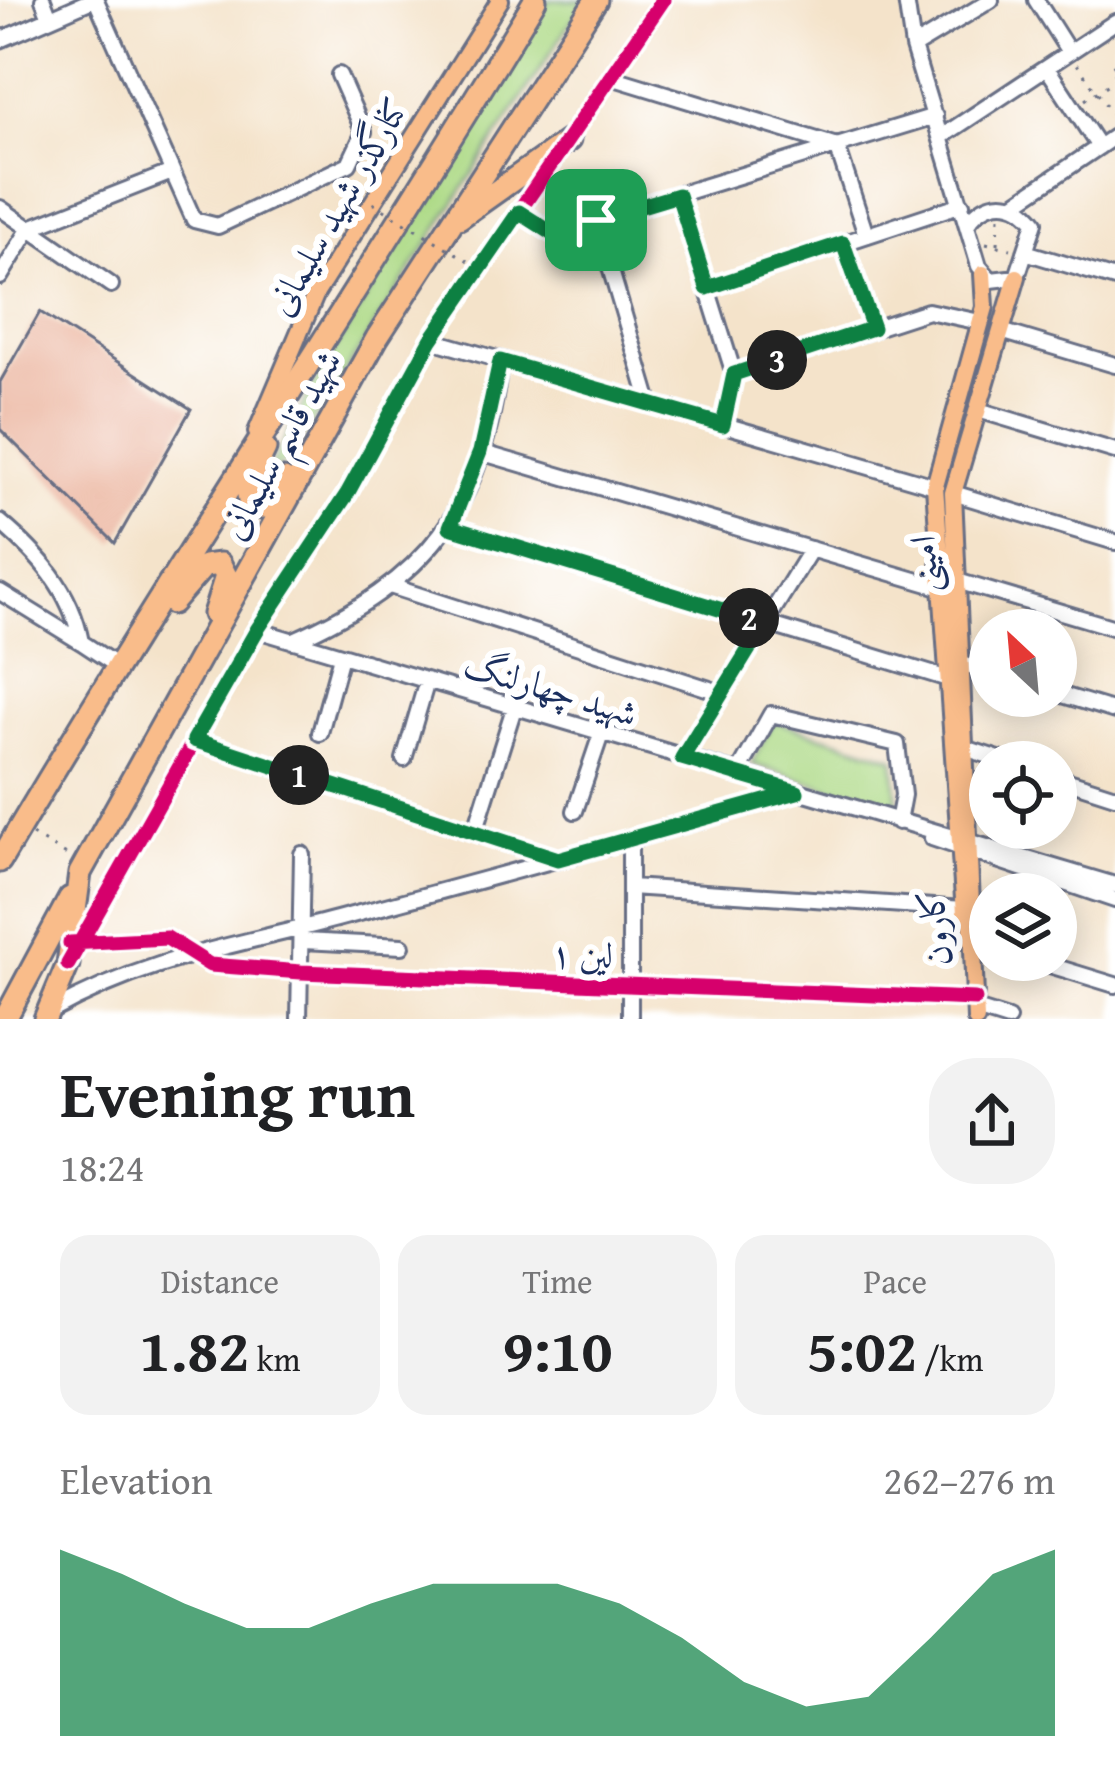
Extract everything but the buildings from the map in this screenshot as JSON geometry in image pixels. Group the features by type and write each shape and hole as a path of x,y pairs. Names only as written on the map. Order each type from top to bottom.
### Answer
{"highway":[{"name":"شهید قاسم سلیمانی","path":"0,861 138,629 186,563 248,454 535,0"},
{"name":"شهید قاسم سلیمانی","path":"46,1016 73,949 74,892 84,866 330,420 449,225 596,0"},
{"path":"449,225 569,140"},
{"path":"298,378 247,487 250,508 258,510 270,499 330,420"},
{"path":"138,629 162,614 204,566 220,564 225,570 183,693"},
{"path":"5,1019 74,892"}],"main road":[{"name":"کنارگذر شهید سلیمانی","path":"248,454 316,293 500,0"},
{"name":"امینی","path":"965,846 945,678 944,489 958,404 980,322 983,274"},
{"name":"امینی","path":"944,489 978,410 1017,278"},
{"path":"958,404 978,410"},
{"name":"امینی","path":"948,584 962,664 968,749 965,846"},
{"name":"کارون","path":"965,846 964,909 969,922"},
{"name":"کارون","path":"965,846 969,876"}],"street":[{"path":"43,0 50,19"},
{"path":"0,40 94,0 194,220 204,226 218,226 349,164 364,132 339,75"},
{"path":"73,949 257,630 347,494 431,340 663,0"},
{"path":"904,0 913,47 983,274 1000,283 1017,278 1035,222 1007,203"},
{"path":"913,47 991,0"},
{"path":"1036,0 1069,52"},
{"path":"941,137 1115,22"},
{"path":"1046,68 1099,147"},
{"path":"614,77 837,146"},
{"path":"519,212 552,233 935,116"},
{"path":"968,224 986,205 1007,203 1115,136"},
{"path":"837,146 866,235"},
{"path":"0,278 31,228 172,172"},
{"path":"678,195 734,374 723,425"},
{"path":"707,288 962,204"},
{"path":"0,208 111,285"},
{"path":"596,220 650,403"},
{"path":"843,243 873,328"},
{"path":"1025,252 1115,279"},
{"path":"734,374 928,311 980,322"},
{"path":"1001,331 1115,365"},
{"path":"431,340 1115,542"},
{"path":"292,641 393,586 450,527 480,452 500,361"},
{"path":"978,410 1115,451"},
{"path":"480,452 811,549 1115,628"},
{"path":"0,521 31,548 62,586 81,642"},
{"path":"450,527 945,678"},
{"path":"682,758 811,549"},
{"path":"393,586 722,694"},
{"path":"0,592 116,665"},
{"name":"شهید چهارلنگ","path":"257,630 965,846"},
{"path":"320,733 341,656"},
{"path":"962,664 969,666"},
{"path":"404,759 427,682"},
{"path":"1077,699 1115,711"},
{"path":"475,832 514,708"},
{"path":"737,775 771,714 897,744 903,795 898,822"},
{"path":"575,811 601,734"},
{"path":"194,740 558,859"},
{"path":"1077,784 1115,796"},
{"path":"46,1016 111,978 190,952 303,934 797,792"},
{"path":"630,840 630,1019"},
{"path":"965,846 1115,885"},
{"path":"965,846 1115,900"},
{"path":"299,1019 302,854"},
{"path":"630,887 964,909"},
{"path":"303,934 402,946"},
{"name":"لین ۱","path":"73,949 167,938 210,965 976,1009 1008,1019"},
{"path":"1077,973 1115,985"}],"path":[{"path":"1069,52 1115,118"},
{"path":"1073,108 1115,77 1111,67 1115,64"},
{"path":"363,197 490,274"},
{"path":"998,245 1007,203"},
{"path":"972,240 1025,252"},
{"path":"20,828 84,866"}],"green space":[{"path":"548,0 585,0 292,454 262,483 313,385"},
{"path":"774,721 894,758 898,809 751,764"}],"cycle path":[{"path":"68,964 257,630 347,494 431,340 663,0"},
{"path":"70,943 167,938 210,965 301,972 975,999"}],"route":[{"path":"678,195 707,288 843,243 873,328 734,374 723,425 500,361 480,452 450,527 765,623 682,758 797,792 558,859 194,740 257,630 347,494 431,340 519,212 552,233 596,220 678,195"}]}
